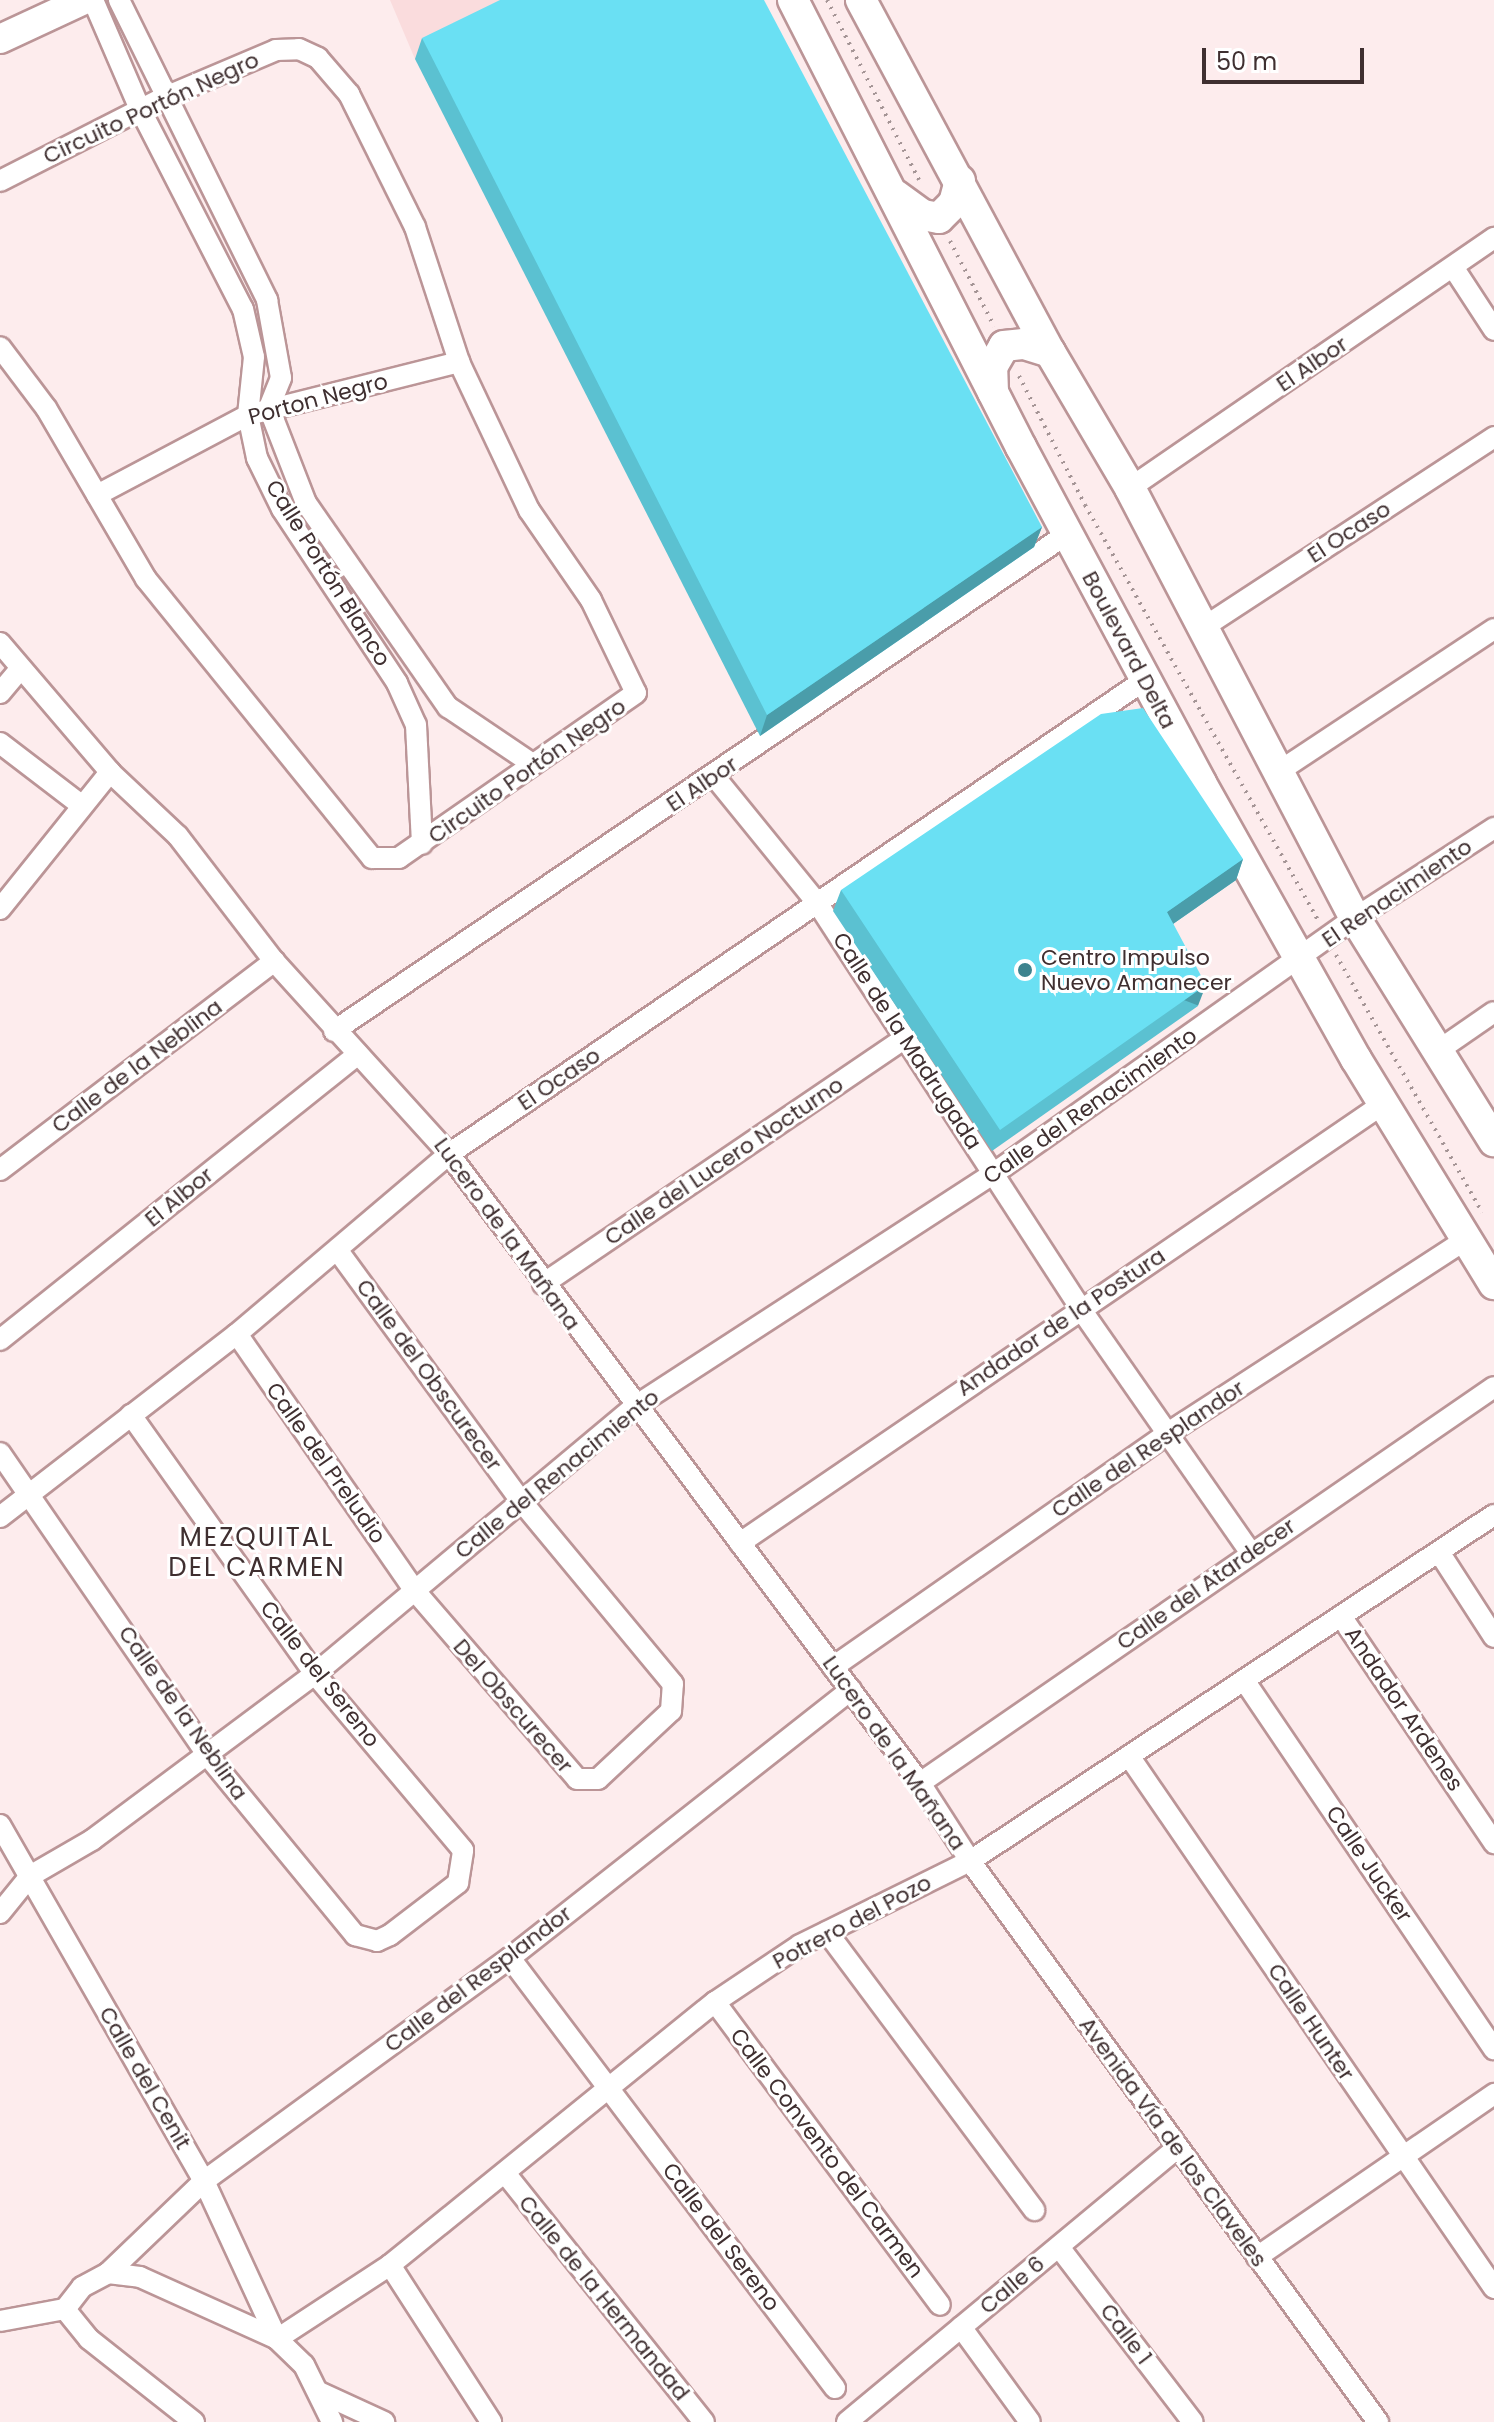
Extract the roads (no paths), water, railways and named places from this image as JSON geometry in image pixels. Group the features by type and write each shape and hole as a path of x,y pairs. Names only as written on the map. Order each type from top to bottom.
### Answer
{"main road":[{"path":"0,39 84,0"},
{"name":"Boulevard Delta","path":"793,0 993,392 1146,679 1299,959 1383,1104 1477,1229 1494,1284"},
{"path":"861,0 1050,352 1130,488 1355,918 1494,1141"},
{"path":"890,192 923,215 939,218 954,203 960,181"},
{"path":"993,392 992,367 1004,346 1024,344 1050,352"}],"street":[{"name":"Calle Portón Blanco","path":"93,0 140,109 243,309 254,357 248,415 257,458 282,509 397,683 416,725 422,844"},
{"path":"119,0 163,98 267,300 281,378 269,408"},
{"name":"Circuito Portón Negro","path":"0,181 163,98 281,49 310,53 329,67 349,94 415,227 459,362 529,510 591,600 635,686 632,699 531,763 422,844 399,858 372,858 200,651 146,579 46,408 0,347"},
{"name":"El Albor","path":"1130,488 1494,238"},
{"path":"1453,267 1494,330"},
{"name":"Porton Negro","path":"97,495 248,415 459,362"},
{"name":"Calle Portón Blanco","path":"269,408 306,503 448,707 531,763"},
{"name":"El Ocaso","path":"1204,627 1494,437"},
{"name":"El Albor","path":"334,1031 1067,534"},
{"path":"1278,772 1494,629"},
{"name":"Lucero de la Mañana","path":"0,643 19,670 110,772 178,836 274,961 334,1031 449,1154 634,1407 920,1783 970,1861"},
{"path":"0,693 19,670"},
{"name":"El Ocaso","path":"0,1517 237,1334 449,1154 1146,679"},
{"path":"416,725 448,707"},
{"path":"0,743 81,805"},
{"path":"0,909 110,772"},
{"name":"Calle de la Madrugada","path":"714,776 818,904 1080,1308 1165,1435 1251,1553"},
{"name":"El Renacimiento","path":"1299,959 1355,918 1494,828"},
{"name":"Calle del Renacimiento","path":"0,1913 30,1876 92,1840 315,1674 634,1407 993,1174 1299,959"},
{"name":"Calle de la Neblina","path":"0,1170 274,961"},
{"path":"1436,1052 1494,1012"},
{"name":"Calle del Lucero Nocturno","path":"543,1284 905,1038"},
{"name":"El Albor","path":"0,1340 358,1054"},
{"name":"Andador de la Postura","path":"740,1543 1383,1104"},
{"name":"Calle del Resplandor","path":"833,1667 1165,1435 1477,1229"},
{"name":"Calle del Obscurecer","path":"338,1251 521,1501 673,1684"},
{"name":"Calle del Preludio","path":"237,1334 415,1591"},
{"name":"Calle del Atardecer","path":"920,1783 1494,1387"},
{"name":"Calle del Sereno","path":"131,1415 315,1674 463,1850 458,1883 390,1935"},
{"name":"Calle de la Neblina","path":"0,1453 31,1493 208,1756 355,1935 377,1941 390,1935"},
{"name":"Potrero del Pozo","path":"277,2339 390,2265 715,2002 827,1932 970,1861 1494,1515"},
{"path":"1439,1552 1494,1637"},
{"name":"Del Obscurecer","path":"415,1591 577,1779 598,1779 671,1711 673,1684"},
{"name":"Andador Ardenes","path":"1341,1616 1494,1843"},
{"name":"Calle Jucker","path":"1244,1680 1494,2049"},
{"name":"Calle del Resplandor","path":"65,2309 82,2287 108,2273 204,2181 510,1958 851,1690"},
{"name":"Calle Hunter","path":"1129,1756 1494,2288"},
{"name":"Calle del Cenit","path":"0,1825 204,2181 277,2339"},
{"name":"Avenida Vía de los Claveles","path":"970,1861 1378,2422"},
{"path":"827,1932 1034,2210"},
{"name":"Calle del Sereno","path":"510,1958 835,2388"},
{"name":"Calle Convento del Carmen","path":"715,2002 940,2305"},
{"path":"1257,2257 1494,2094"},
{"name":"Calle 6","path":"851,2421 1177,2148"},
{"name":"Calle de la Hermandad","path":"505,2173 704,2422"},
{"name":"Calle 1","path":"1059,2247 1193,2422"},
{"path":"390,2265 491,2422"},
{"path":"108,2273 140,2277 277,2339 304,2365 332,2422"},
{"path":"0,2321 65,2309 132,2377 194,2422"},
{"path":"961,2327 1030,2422"},
{"path":"319,2392 384,2422"}],"place":[{"name":"Centro Impulso Nuevo Amanecer","path":"1025,970"}],"district":[{"name":"MEZQUITAL DEL CARMEN","path":"257,1553"}]}
